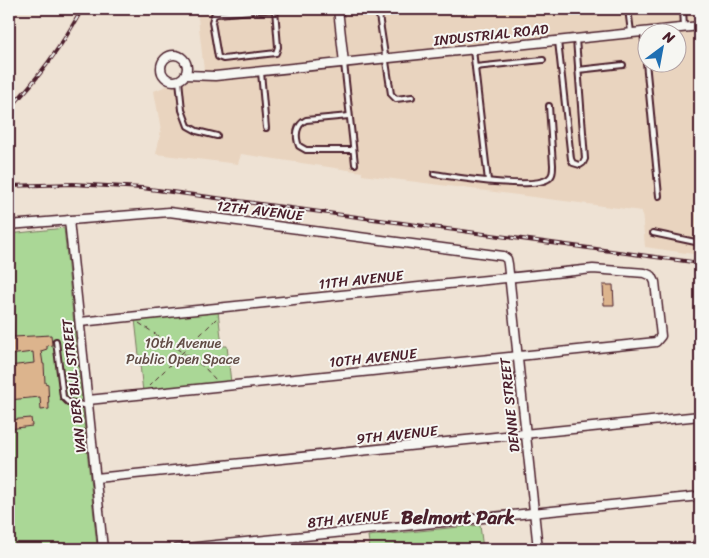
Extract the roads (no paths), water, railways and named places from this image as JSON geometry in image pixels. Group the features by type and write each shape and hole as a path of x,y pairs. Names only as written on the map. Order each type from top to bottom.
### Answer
{"street":[{"path":"338,9 344,63"},
{"name":"INDUSTRIAL ROAD","path":"686,27 699,26"},
{"name":"INDUSTRIAL ROAD","path":"182,78 261,72 636,32"},
{"name":"12TH AVENUE","path":"9,225 175,212 500,255 507,259"},
{"name":"VAN DER BIJL STREET","path":"69,220 103,549"},
{"name":"DENNE STREET","path":"507,259 538,549"},
{"name":"11TH AVENUE","path":"80,322 593,268 645,273 652,276 655,282 659,339"},
{"name":"10TH AVENUE","path":"88,403 144,394 656,342 659,339"},
{"name":"9TH AVENUE","path":"96,478 700,416"},
{"name":"8TH AVENUE","path":"177,549 700,496"},
{"path":"694,549 700,539"}],"lane":[{"path":"276,9 278,47 276,53 222,59 216,56 212,22 214,16 218,14 276,9"},
{"path":"378,9 392,96 396,99 412,97"},
{"path":"628,9 631,32"},
{"path":"682,9 683,22"},
{"path":"699,26 700,57"},
{"path":"558,40 571,159 572,163 576,165 582,164 585,159 576,38"},
{"path":"473,50 488,181"},
{"path":"475,67 543,60"},
{"path":"344,63 355,164"},
{"path":"578,70 623,65"},
{"path":"261,72 266,128"},
{"path":"647,72 659,196"},
{"path":"182,78 182,110 188,126 197,131 217,136"},
{"path":"434,174 508,183 540,181 549,178 552,175 554,165 549,106"},
{"path":"349,116 306,120 300,124 297,139 299,146 306,150 353,150"},
{"path":"653,233 700,243"},
{"path":"56,341 63,397 68,402 88,403"}],"railway":[{"path":"9,109 49,62 82,9"},
{"path":"9,186 73,184 142,188 700,263"}],"district":[{"name":"Belmont Park","path":"458,517"}],"park label":[{"name":"10th Avenue Public Open Space","path":"183,352"}]}
